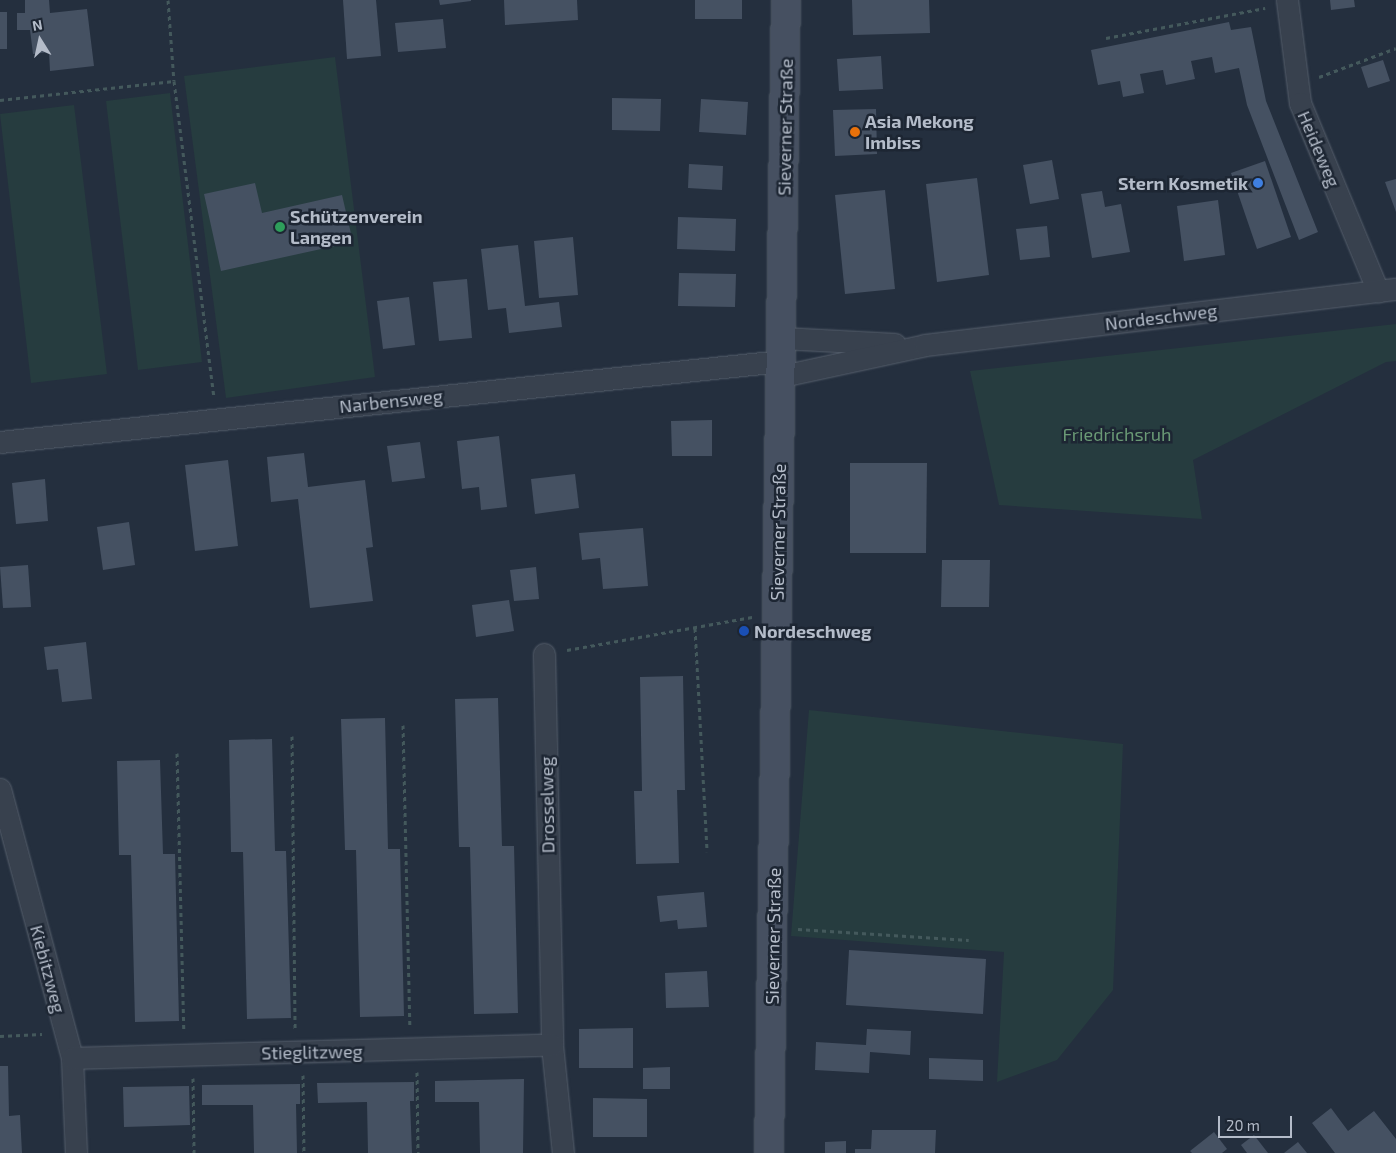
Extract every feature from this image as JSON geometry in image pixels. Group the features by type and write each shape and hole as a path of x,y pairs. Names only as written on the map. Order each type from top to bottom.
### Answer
{"main road":[{"name":"Sieverner Straße","path":"769,1153 786,0"}],"street":[{"name":"Heideweg","path":"1287,2 1300,103 1387,290"},
{"name":"Nordeschweg","path":"782,358 925,345 1387,290"},
{"name":"Nordeschweg","path":"782,358 925,345"},
{"name":"Narbensweg","path":"0,442 782,358"},
{"name":"Drosselweg","path":"544,654 552,1045 563,1153"},
{"name":"Kiebitzweg","path":"0,789 72,1058 76,1153"},
{"name":"Stieglitzweg","path":"72,1058 552,1045"}],"path":[{"path":"168,0 174,81 212,379"},
{"path":"1106,38 1287,2"},
{"path":"1298,85 1396,48"},
{"path":"0,100 174,81"},
{"path":"544,654 739,620"},
{"path":"694,628 707,852"},
{"path":"402,724 418,1153"},
{"path":"292,736 299,1052 304,1153"},
{"path":"177,753 194,1153"},
{"path":"773,927 969,940"},
{"path":"0,1036 66,1033"}],"green space":[{"name":"Schützenverein Langen","path":"335,57 375,377 226,398 184,76"},
{"path":"170,93 202,362 138,370 106,101"},
{"path":"74,105 107,374 31,383 0,114"},
{"name":"Friedrichsruh","path":"1396,324 1396,361 1386,362 1193,460 1202,519 999,505 970,371"},
{"path":"809,710 1123,744 1113,990 1057,1060 997,1082 1004,952 791,936"}],"building":[{"path":"25,0 49,0 50,13 87,9 94,66 50,71 49,52 33,54 30,30 17,30 17,13 25,13"},
{"path":"343,0 376,0 381,56 347,59"},
{"path":"439,0 471,0 471,1 440,5"},
{"path":"504,0 577,0 578,20 505,25"},
{"path":"695,0 742,0 742,19 695,19"},
{"path":"852,0 929,0 930,33 853,35"},
{"path":"1330,0 1354,0 1355,7 1331,10"},
{"path":"0,12 7,12 7,49 0,49"},
{"path":"443,19 446,48 398,52 395,23"},
{"path":"1229,22 1231,30 1251,27 1266,101 1318,232 1299,240 1247,105 1239,68 1215,73 1212,57 1191,61 1195,79 1166,85 1163,70 1140,74 1144,93 1123,97 1120,81 1098,85 1091,50"},
{"path":"881,56 883,89 839,91 837,59"},
{"path":"1383,60 1390,81 1368,88 1361,67"},
{"path":"612,98 661,99 660,131 612,130"},
{"path":"701,99 748,102 746,135 699,132"},
{"name":"Asia Mekong Imbiss","path":"876,109 877,154 835,156 833,110"},
{"path":"1052,160 1059,199 1030,204 1023,165"},
{"path":"1265,161 1291,237 1257,249 1231,173"},
{"path":"689,164 723,166 722,190 688,188"},
{"path":"977,178 989,275 937,282 926,184"},
{"path":"1396,179 1396,212 1385,182"},
{"path":"255,183 262,213 342,195 353,242 221,271 204,194"},
{"path":"885,190 895,289 845,294 835,195"},
{"path":"1102,191 1105,207 1121,204 1130,252 1092,258 1081,194"},
{"path":"1218,200 1225,255 1184,261 1177,206"},
{"path":"678,217 736,219 735,251 677,249"},
{"path":"1047,226 1050,257 1020,260 1016,229"},
{"path":"573,237 578,295 539,298 534,241"},
{"path":"518,245 525,306 559,302 562,327 509,333 506,308 488,310 481,249"},
{"path":"679,273 736,274 735,307 678,306"},
{"path":"467,279 472,338 439,341 433,282"},
{"path":"409,297 415,345 383,349 377,301"},
{"path":"712,420 712,456 672,456 671,421"},
{"path":"499,436 507,507 481,510 479,487 462,489 457,441"},
{"path":"420,442 425,478 392,482 387,446"},
{"path":"304,453 308,487 365,480 373,547 366,548 373,601 310,608 298,499 271,502 267,457"},
{"path":"228,460 238,546 195,551 185,465"},
{"path":"850,463 927,463 926,553 850,553"},
{"path":"575,474 579,508 535,514 531,479"},
{"path":"45,479 48,521 16,524 12,483"},
{"path":"129,522 135,565 103,570 97,527"},
{"path":"643,528 648,586 603,589 600,558 582,560 579,533"},
{"path":"942,560 990,560 989,607 941,607"},
{"path":"28,565 31,607 3,608 0,567"},
{"path":"536,567 539,599 514,601 510,570"},
{"path":"509,600 514,631 476,637 472,605"},
{"path":"86,642 92,699 62,702 58,669 47,670 44,647"},
{"path":"683,676 685,790 677,790 679,863 636,864 634,791 642,791 640,677"},
{"path":"498,698 502,846 514,846 518,1013 474,1014 470,847 459,847 455,699"},
{"path":"385,718 388,849 400,849 404,1016 360,1017 356,850 345,850 341,719"},
{"path":"272,739 275,851 286,851 291,1018 247,1019 243,852 231,852 229,740"},
{"path":"160,760 163,854 175,854 179,1021 135,1022 131,855 119,855 117,761"},
{"path":"704,892 707,927 678,929 677,920 660,922 657,896"},
{"path":"849,950 986,959 983,1014 846,1005"},
{"path":"707,971 709,1007 666,1008 665,973"},
{"path":"633,1028 633,1068 579,1068 579,1029"},
{"path":"867,1029 911,1031 910,1055 870,1052 869,1073 815,1070 816,1042 866,1045"},
{"path":"929,1058 983,1060 983,1081 929,1079"},
{"path":"0,1066 8,1066 9,1116 20,1115 22,1153 0,1153"},
{"path":"670,1067 670,1089 643,1089 643,1068"},
{"path":"524,1079 523,1153 480,1153 479,1102 435,1102 435,1081"},
{"path":"414,1082 414,1101 410,1101 412,1153 368,1153 367,1102 318,1103 317,1083"},
{"path":"300,1084 300,1104 296,1104 297,1153 254,1153 253,1105 202,1105 202,1085"},
{"path":"189,1086 190,1125 124,1127 123,1087"},
{"path":"593,1098 647,1099 647,1137 593,1137"},
{"path":"1331,1108 1348,1131 1374,1111 1396,1139 1396,1153 1335,1153 1312,1123"},
{"path":"872,1130 936,1130 935,1153 855,1153 855,1149 871,1149"},
{"path":"1214,1132 1227,1149 1222,1153 1192,1153 1190,1151"},
{"path":"1254,1135 1268,1153 1247,1153 1241,1145"},
{"path":"846,1141 846,1153 825,1153 825,1142"},
{"path":"1298,1142 1307,1153 1284,1153"}],"place":[{"name":"Asia Mekong Imbiss","path":"855,132"},
{"name":"Stern Kosmetik","path":"1258,183"},
{"name":"Schützenverein Langen","path":"280,227"},
{"name":"Nordeschweg","path":"744,631"}]}
